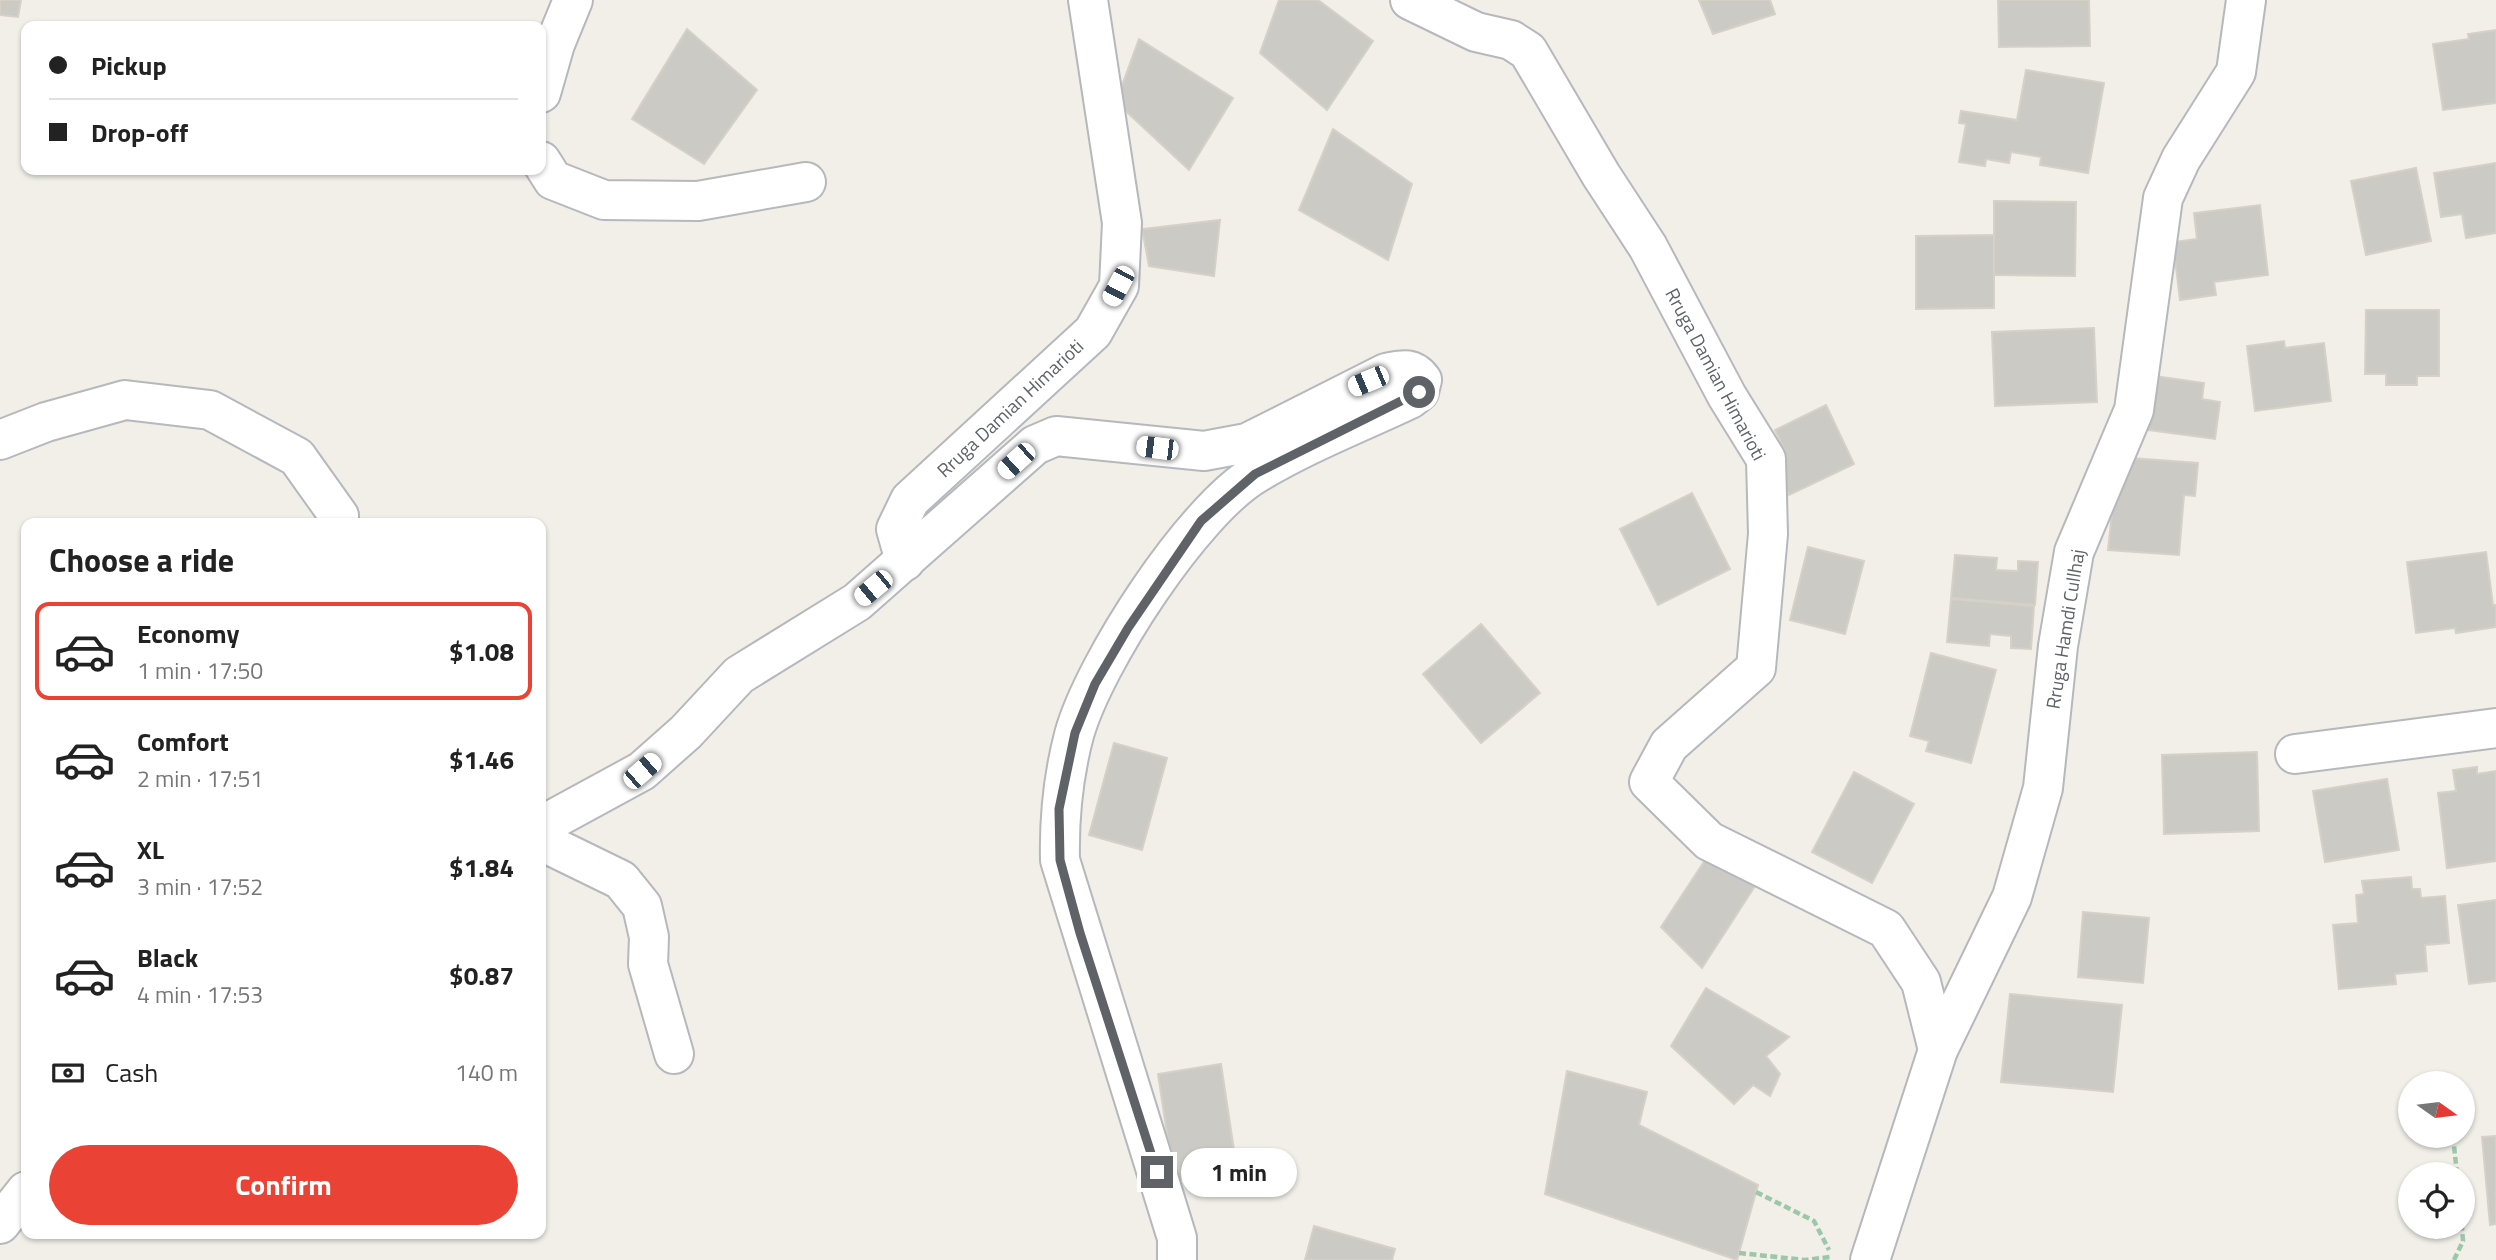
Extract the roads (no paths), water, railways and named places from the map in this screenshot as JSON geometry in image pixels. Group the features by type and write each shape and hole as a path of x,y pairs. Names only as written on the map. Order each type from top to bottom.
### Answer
{"street":[{"path":"546,76 555,44 573,0"},
{"name":"Rruga Damian Himarioti","path":"905,561 896,529 910,500 1093,332 1118,286 1122,223 1088,0"},
{"name":"Rruga Damian Himarioti","path":"1410,0 1476,32 1511,40 1528,51 1601,175 1648,247 1727,396 1766,459 1768,534 1756,668 1669,745 1649,782 1709,841 1886,929 1921,982 1938,1050"},
{"name":"Rruga Hamdi Cullhaj","path":"1870,1260 1938,1050 2012,897 2043,788 2058,646 2074,552 2134,411 2163,198 2181,159 2236,72 2246,0"},
{"path":"546,169 553,180 604,200 698,201 806,182"},
{"path":"546,822 642,771 685,732 739,675 857,602 1035,445 1056,436 1204,451 1247,443 1386,373 1407,369 1416,373 1422,380 1419,392 1410,399 1255,474 1201,521 1126,630 1095,684 1075,733 1059,809 1060,860 1177,1238 1178,1260"},
{"path":"0,440 46,422 125,400 210,410 297,457 338,518"},
{"path":"2295,754 2496,728"},
{"path":"546,843 621,880 642,906 649,937 648,964 674,1054"},
{"path":"0,1224 21,1197"}]}
